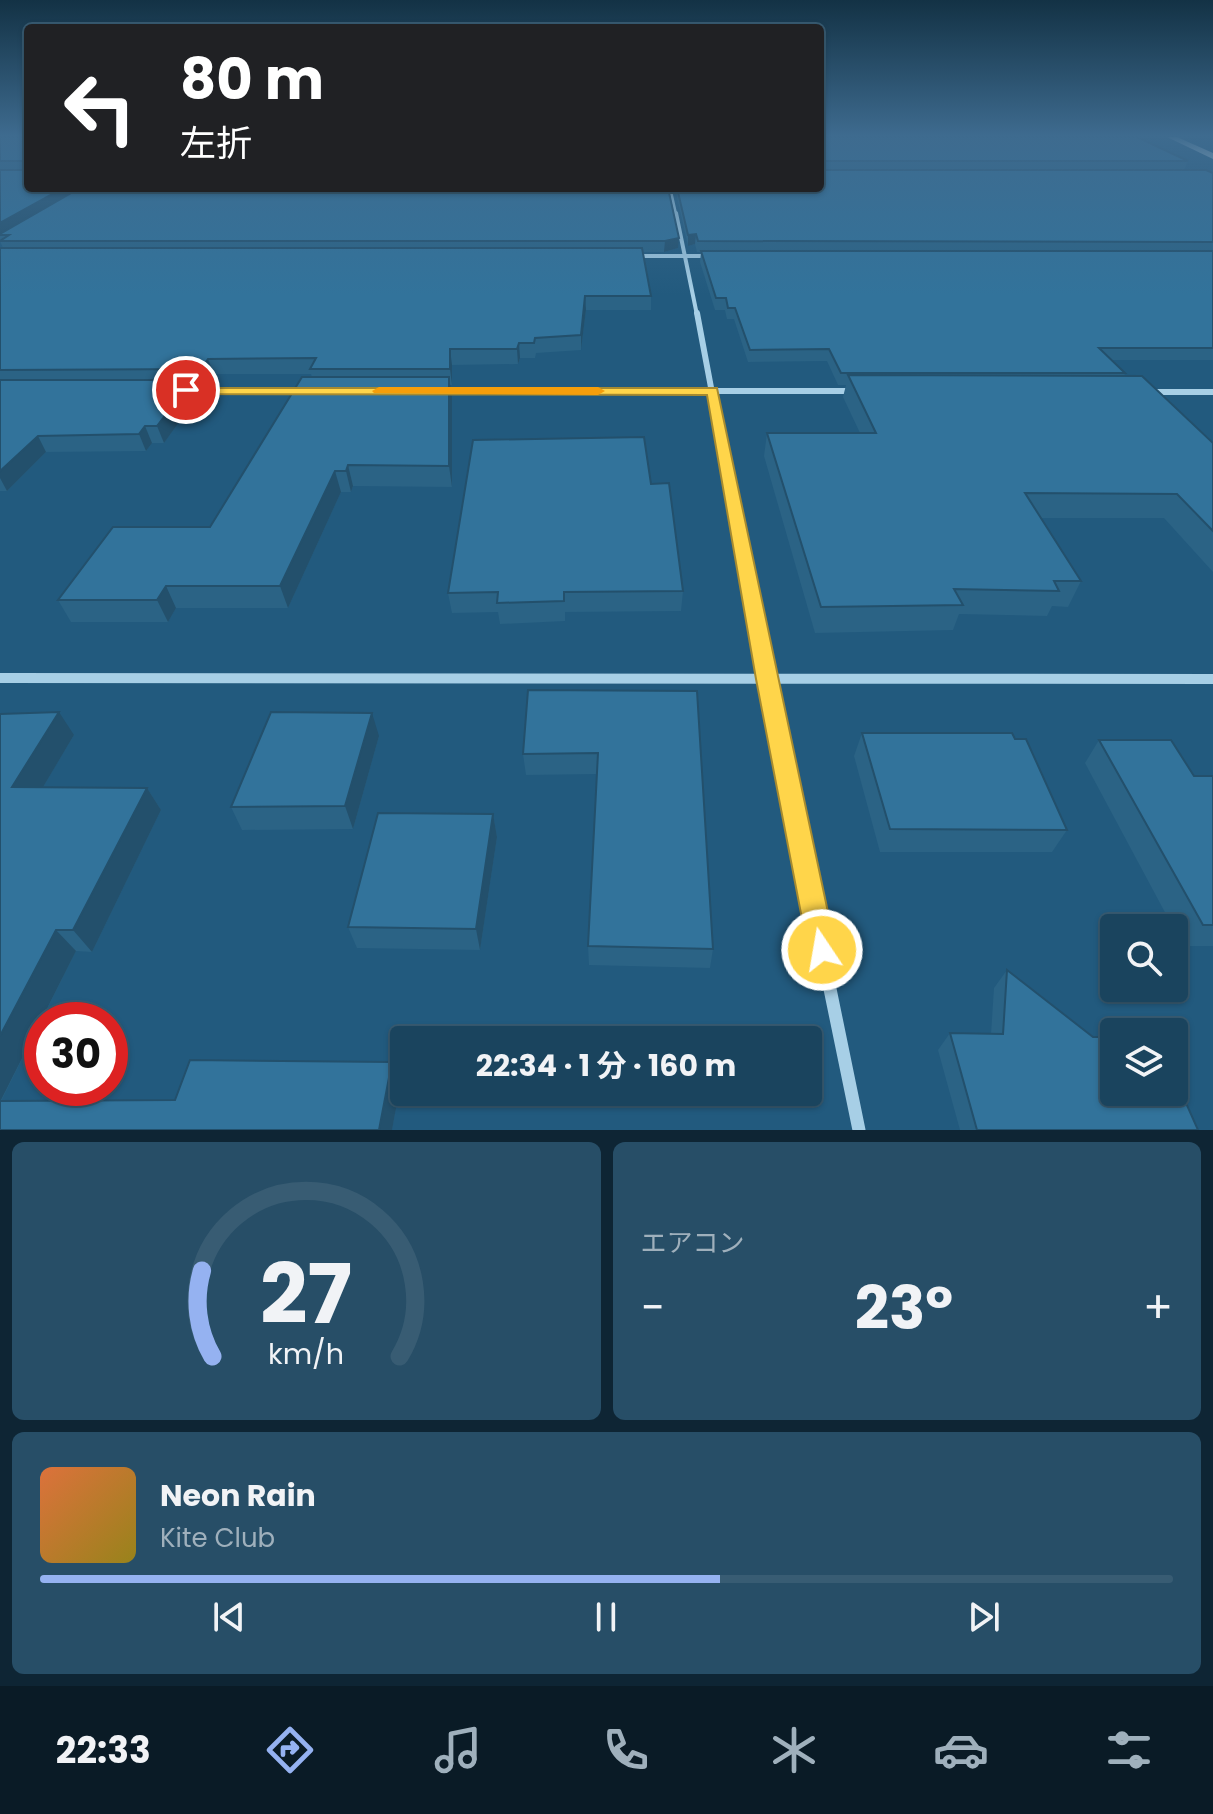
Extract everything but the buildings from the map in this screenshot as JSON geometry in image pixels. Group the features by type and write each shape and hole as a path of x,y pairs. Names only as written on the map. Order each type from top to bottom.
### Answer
{"street":[{"path":"671,192 713,391 766,679 859,1130"},
{"path":"622,256 718,256"},
{"path":"174,390 317,391"},
{"path":"428,391 869,391"},
{"path":"1135,392 1213,392"},
{"path":"0,678 1213,679"}],"slow traffic":[{"path":"379,391 598,391"}],"route":[{"path":"186,390 713,391 766,679 822,950"}]}
